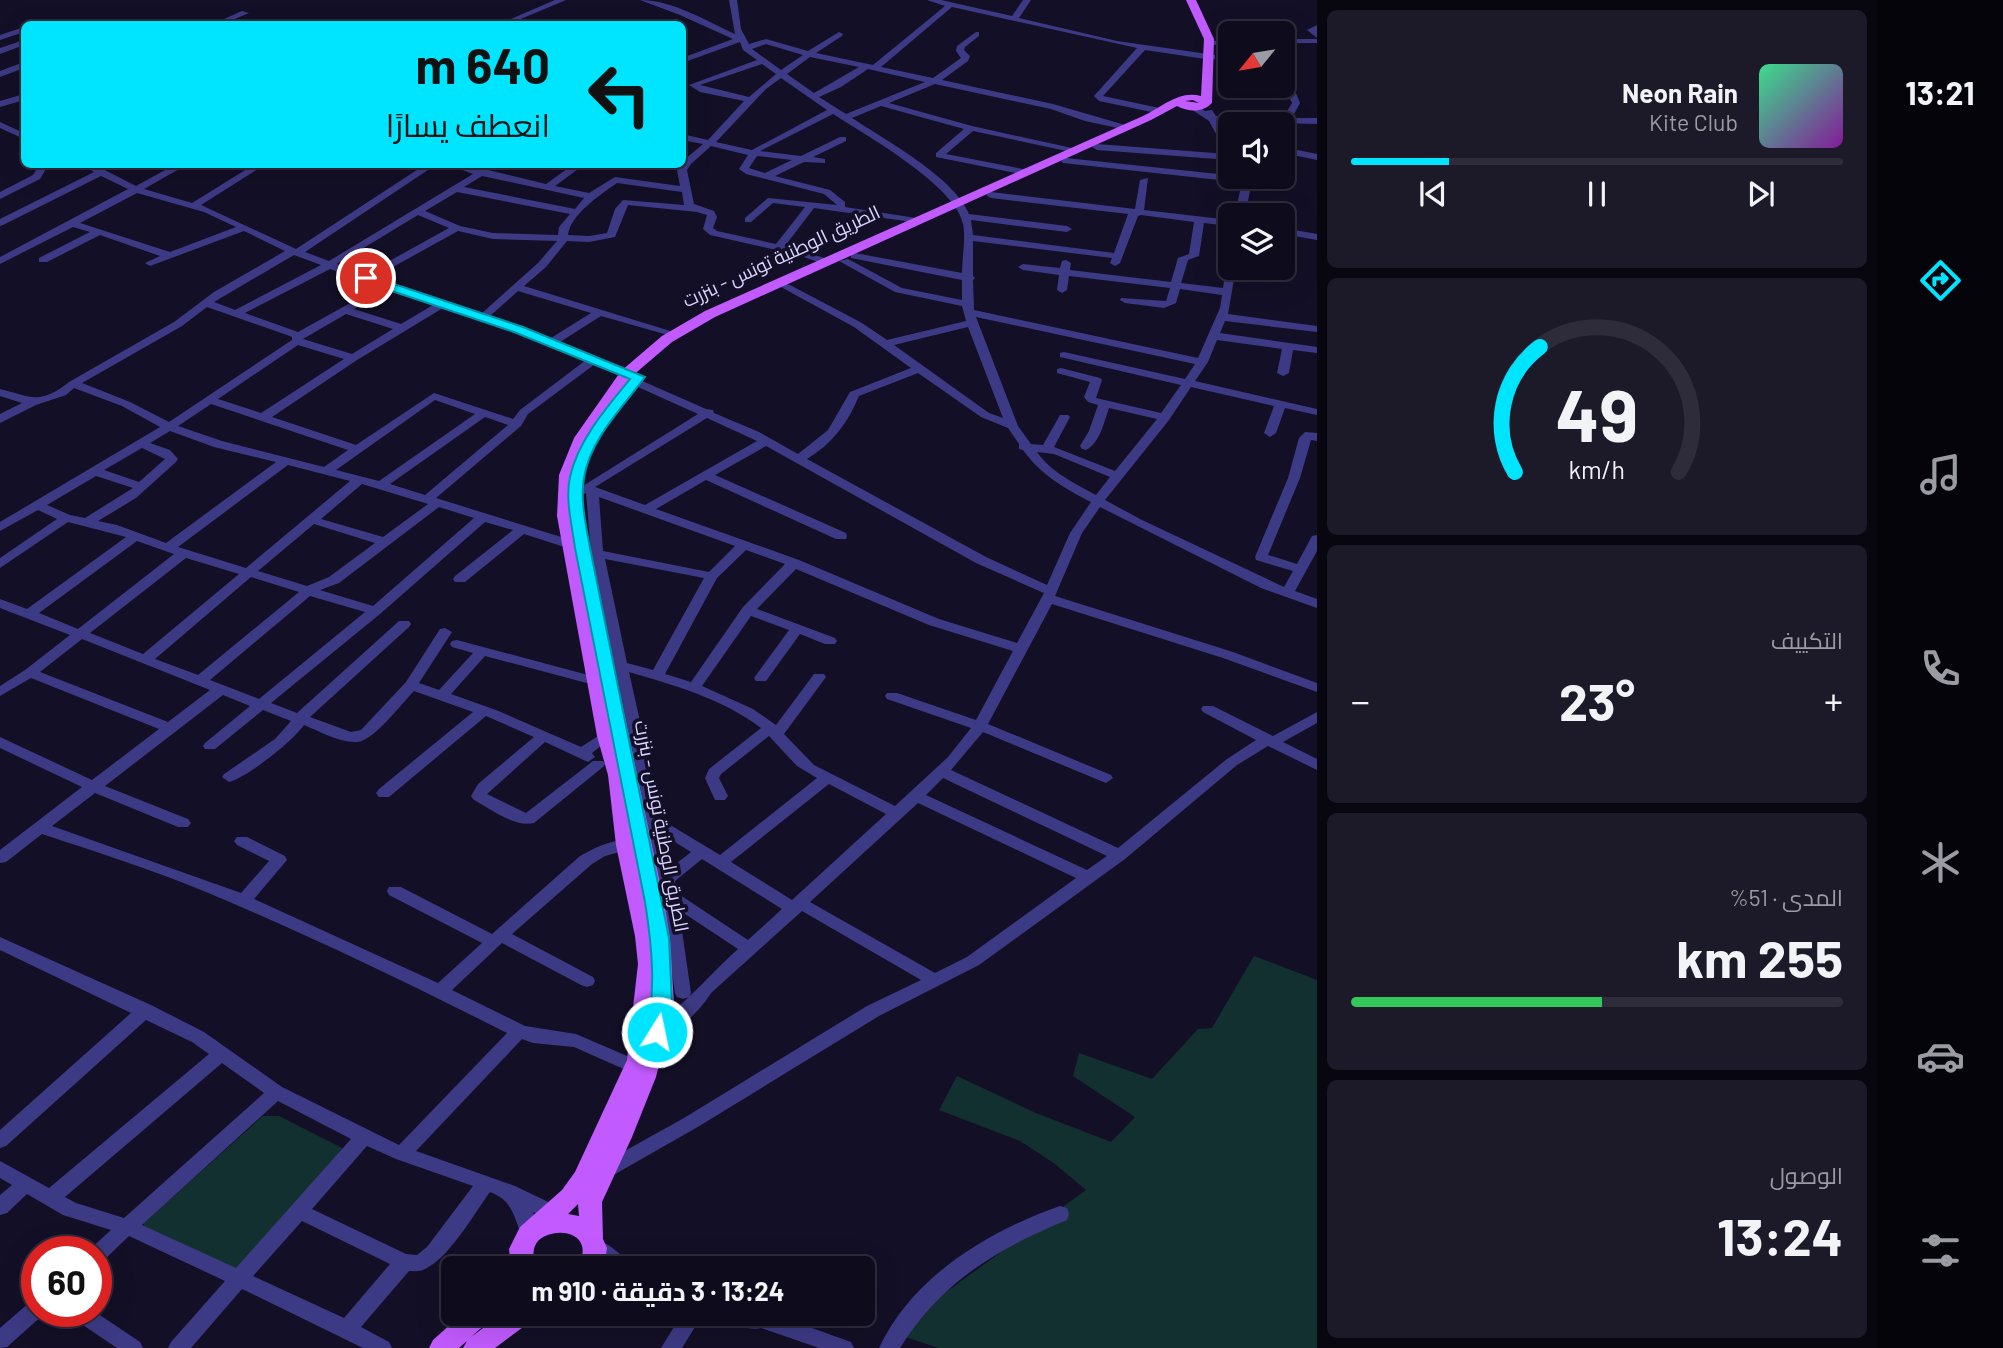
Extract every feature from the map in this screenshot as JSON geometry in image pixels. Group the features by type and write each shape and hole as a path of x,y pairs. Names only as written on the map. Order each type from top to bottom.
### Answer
{"main road":[{"path":"1191,0 1206,22 1212,58 1207,77 1193,103"},
{"name":"الطريق الوطنية تونس - بنزرت","path":"1193,103 1193,93 1207,77"},
{"name":"الطريق الوطنية تونس - بنزرت","path":"553,1244 590,1202 621,1137 645,1077 663,1004 660,938 654,902 609,711 598,682 583,549 584,491 577,477 586,450 633,377 695,330 991,195 1161,111 1193,103"},
{"name":"الطريق الوطنية تونس - بنزرت","path":"553,1244 635,1067 645,1012 648,964 645,936 626,845 617,775 606,736 609,711 606,662 583,549 565,489 571,461 587,428 675,334 710,314 916,221 961,209 1025,172 1097,147 1193,103"},
{"path":"442,1348 466,1326"},
{"path":"476,1348 505,1326"}],"street":[{"path":"510,21 562,0"},
{"path":"644,0 683,13 743,43 762,61 813,97 916,164 961,209 969,238 970,313 1012,426 1023,446 1038,462 1061,481 1098,501 1287,594 1317,604"},
{"path":"733,0 733,18 743,43"},
{"path":"931,0 1143,47 1212,58"},
{"path":"1014,19 1027,0"},
{"path":"813,97 872,66 931,18 956,4"},
{"path":"225,21 246,13"},
{"path":"1317,27 1311,30 1317,55"},
{"path":"0,38 21,30"},
{"path":"686,163 710,144 750,100 781,74 839,34"},
{"path":"845,118 935,81 965,59 960,51 961,46 976,34"},
{"path":"1295,40 1314,39"},
{"path":"686,60 743,43 766,41 810,54 1053,107 1088,119 1128,127"},
{"path":"0,51 21,43"},
{"path":"1211,43 1218,43"},
{"path":"1143,47 1098,96 1161,111"},
{"path":"750,100 702,90 693,85 762,61"},
{"path":"0,74 21,66"},
{"path":"0,104 21,98"},
{"path":"1193,103 1212,119 1218,130"},
{"path":"883,104 1071,156 1218,175"},
{"path":"833,110 752,153 744,170 827,192 842,204 839,209"},
{"path":"1212,119 1218,119"},
{"path":"1295,120 1317,121"},
{"path":"0,125 21,135"},
{"path":"971,128 939,155 1025,172"},
{"path":"686,138 752,153 822,161"},
{"path":"767,176 843,139"},
{"path":"1097,147 1218,152"},
{"path":"1295,152 1317,157"},
{"path":"0,196 37,177 43,168"},
{"path":"0,223 96,168 135,189 195,205 295,252 387,287 553,342 709,412 798,458 981,560 1049,594 1317,688"},
{"path":"0,261 176,168"},
{"path":"195,205 255,168"},
{"path":"0,419 32,403 62,393 177,324 247,276 295,252 427,168"},
{"path":"464,168 591,196"},
{"path":"547,187 574,168"},
{"path":"684,168 689,206 711,213 708,229 713,233 779,247 827,262"},
{"path":"237,313 331,264 481,173"},
{"path":"483,317 542,265 563,238 564,227 591,196 615,180 685,190"},
{"path":"1110,281 1117,256 1136,213 1145,180"},
{"path":"454,188 577,212"},
{"path":"991,195 1218,222"},
{"path":"748,220 771,200 916,221"},
{"path":"416,211 457,228 494,236 589,239 611,235 620,209 626,202 696,209"},
{"path":"779,247 812,205"},
{"path":"1062,290 1067,229 1078,205"},
{"path":"961,209 1067,229"},
{"path":"1125,300 1169,304 1177,286 1183,258 1194,256 1199,220"},
{"path":"72,223 172,256"},
{"path":"150,263 243,228"},
{"path":"366,278 457,228"},
{"path":"43,260 99,232"},
{"path":"1295,233 1317,237"},
{"path":"969,238 1117,256"},
{"path":"1018,282 1029,246"},
{"path":"849,258 970,278"},
{"path":"849,258 899,290 970,313 1202,362"},
{"path":"1023,267 1110,281 1227,292"},
{"path":"640,1042 682,1015 698,1001 705,989 751,950 916,796 980,726 1049,594 1076,533 1117,476 1165,418 1202,362 1216,336 1229,280"},
{"path":"0,527 169,427 297,339 387,287"},
{"path":"786,287 858,325 985,415 1012,426"},
{"path":"518,288 675,334"},
{"path":"207,303 353,358"},
{"path":"262,418 353,358 443,304"},
{"path":"346,310 401,328"},
{"path":"553,342 598,313"},
{"path":"886,344 970,313"},
{"path":"1222,317 1317,329"},
{"path":"1216,336 1317,350"},
{"path":"1283,373 1288,346"},
{"path":"1064,355 1317,412"},
{"path":"201,681 309,590 334,580 433,501 517,424 524,412 592,361"},
{"path":"798,458 818,447 837,429 854,394 921,369"},
{"path":"1061,371 1096,380 1090,397 1165,418"},
{"path":"74,384 125,404 169,427 218,444 382,485 583,549 712,576"},
{"path":"0,392 32,403"},
{"path":"326,471 434,396 517,424"},
{"path":"210,400 357,449"},
{"path":"1086,446 1095,431 1105,403"},
{"path":"1270,433 1280,405"},
{"path":"584,491 709,412"},
{"path":"382,485 483,413"},
{"path":"1048,448 1064,416"},
{"path":"1301,569 1261,557 1294,478 1305,438 1309,435 1317,437"},
{"path":"647,509 766,441"},
{"path":"89,521 142,487 172,459 166,453 141,444"},
{"path":"1023,446 1048,448 1117,476"},
{"path":"168,548 286,461"},
{"path":"94,471 142,487"},
{"path":"705,475 841,536"},
{"path":"147,658 360,479"},
{"path":"584,491 647,509 794,563 894,607 1019,648"},
{"path":"37,505 66,518 89,521 375,611"},
{"path":"210,746 375,611 484,517"},
{"path":"0,564 66,518"},
{"path":"312,520 383,541"},
{"path":"460,579 522,529"},
{"path":"29,614 135,536"},
{"path":"1287,594 1317,539"},
{"path":"657,675 712,576 744,545"},
{"path":"583,549 623,666 668,887 683,993"},
{"path":"0,692 30,673 184,553"},
{"path":"693,690 748,610 794,563"},
{"path":"0,603 147,658 220,690 358,737 366,733 411,685 445,632"},
{"path":"748,610 830,641"},
{"path":"229,777 289,735 298,725 300,718 404,624"},
{"path":"761,678 797,629"},
{"path":"457,644 598,682"},
{"path":"442,695 482,651"},
{"path":"606,662 657,675 753,716 773,731 796,759 896,813"},
{"path":"30,673 169,728"},
{"path":"720,796 712,778 714,772 773,731 819,677"},
{"path":"411,685 544,736 582,753 617,775"},
{"path":"0,859 38,827 220,690"},
{"path":"892,696 980,726 1107,778"},
{"path":"1208,709 1317,765"},
{"path":"384,793 483,711"},
{"path":"602,1173 690,1123 873,1011 936,981 998,944 1119,855 1231,762 1317,717"},
{"path":"544,736 483,788 478,796 519,817 529,819 598,764"},
{"path":"582,753 606,736"},
{"path":"0,742 94,787 183,823"},
{"path":"941,771 1119,855"},
{"path":"720,863 827,778"},
{"path":"916,796 1087,877"},
{"path":"656,823 720,863 936,981"},
{"path":"38,827 141,861 243,901 440,991 519,1031 533,1036 576,1041 635,1067"},
{"path":"242,841 279,860 243,901"},
{"path":"440,991 593,855 626,845"},
{"path":"668,887 702,851"},
{"path":"668,887 751,950"},
{"path":"395,891 587,981"},
{"path":"0,943 198,1037 276,1092 364,1137 402,1154 508,1191 553,1244"},
{"path":"645,1012 683,993 705,989"},
{"path":"3,1133 145,1010"},
{"path":"402,1154 519,1031"},
{"path":"50,1198 221,1054"},
{"path":"112,1241 276,1092"},
{"path":"178,1348 240,1281 364,1137"},
{"path":"0,1170 70,1209 128,1227 347,1329 382,1348"},
{"path":"299,1211 404,1262 419,1264 429,1257 486,1183"},
{"path":"0,1207 25,1184"},
{"path":"508,1191 553,1244 586,1256"},
{"path":"889,1348 915,1308 957,1269 1011,1233 1060,1214"},
{"path":"347,1329 404,1262"},
{"path":"0,1341 21,1322"},
{"path":"671,1348 685,1326"},
{"path":"777,1326 845,1348"},
{"path":"102,1327 133,1348"}],"green space":[{"path":"1254,956 1317,980 1317,1348 939,1348 905,1337 938,1298 1086,1190 1055,1164 1020,1141 939,1110 957,1076 1036,1113 1111,1142 1135,1117 1073,1076 1079,1053 1152,1079 1198,1029 1212,1028"},
{"path":"263,1116 279,1116 350,1152 237,1275 143,1230 144,1223"}],"route":[{"path":"366,278 519,329 592,361 638,377 613,407 586,450 577,477 576,500 582,548 660,938 663,1004 657,1032"}]}
